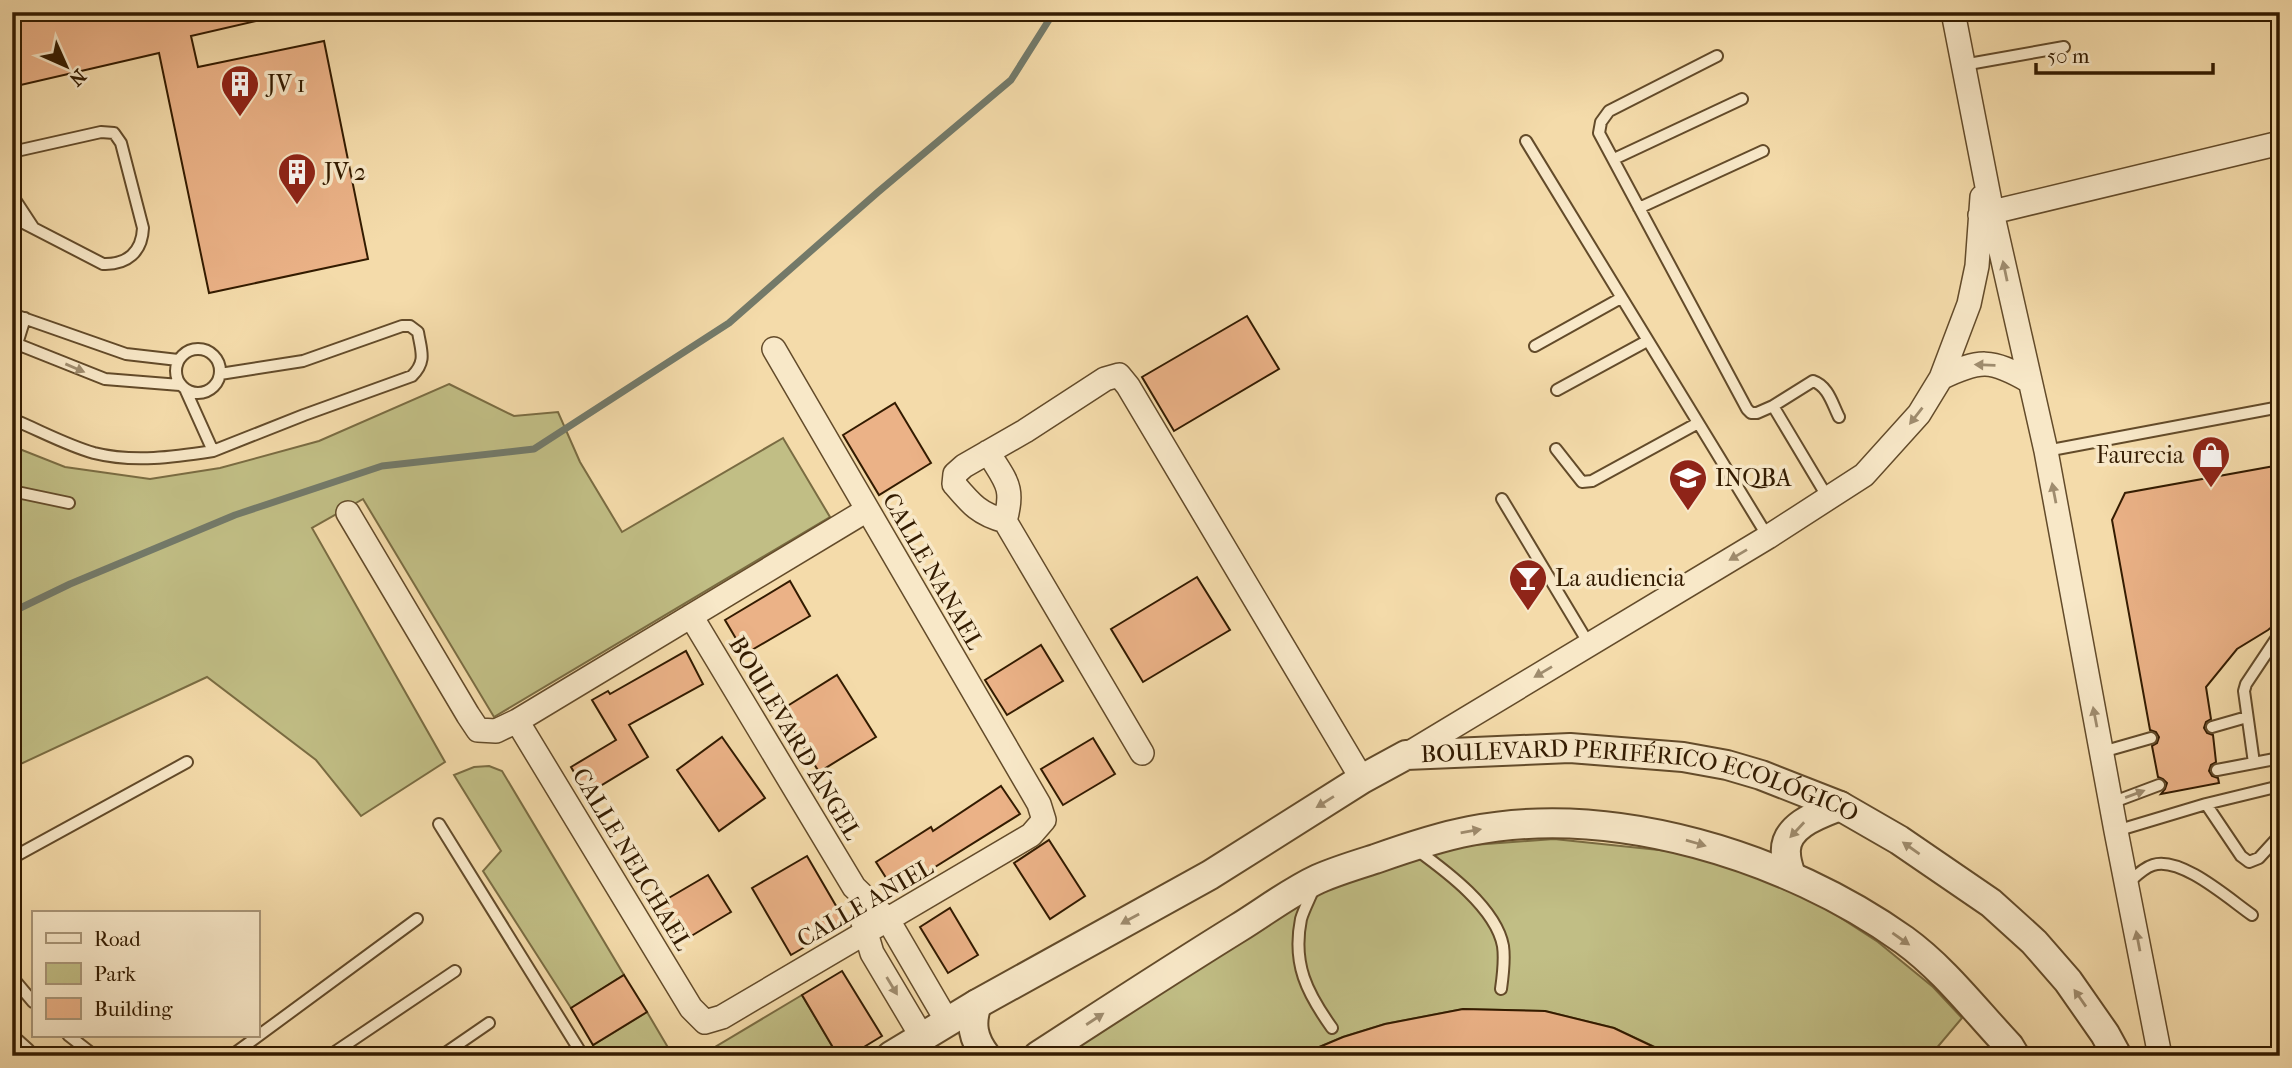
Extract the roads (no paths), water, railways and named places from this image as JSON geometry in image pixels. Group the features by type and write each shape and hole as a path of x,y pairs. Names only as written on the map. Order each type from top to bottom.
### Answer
{"street":[{"path":"1406,755 1768,537 1864,475 1919,414 1941,378 1969,304 1986,213 1985,180 1953,12"},
{"path":"1986,213 2280,143"},
{"path":"1986,213 2046,451 2160,1056"},
{"name":"CALLE NANAEL","path":"774,349 1039,804 1044,820"},
{"path":"1941,378 1967,365 1987,363 2006,368 2029,380"},
{"path":"1142,753 1005,521 975,509 954,484 955,474 988,452 1105,379 1119,375 1362,779"},
{"path":"988,452 1008,486 1011,501 1005,521"},
{"path":"348,513 478,730 496,731 517,721 867,510"},
{"name":"BOULEVARD ÁNGEL","path":"691,616 854,887 888,920 947,1021"},
{"name":"CALLE NELCHAEL","path":"517,721 691,1008 705,1022"},
{"name":"BOULEVARD PERIFÉRICO ECOLÓGICO","path":"910,1050 947,1021 1210,875 1362,779 1406,755 1570,748 1683,757 1727,765 1761,775 1840,806 1909,847 1991,904 2034,942 2068,981 2117,1056"},
{"path":"1791,876 1785,852 1789,838 1813,816 1840,806"},
{"name":"CALLE ANIEL","path":"705,1022 722,1017 1031,835 1044,820"},
{"name":"BOULEVARD PERIFÉRICO ECOLÓGICO","path":"1038,1056 1318,879 1412,846 1471,831 1529,824 1593,825 1666,835 1791,876 1862,914 1905,941 1941,973 2015,1056"},
{"name":"BOULEVARD ÁNGEL","path":"854,887 865,933 910,1050"},
{"path":"977,1004 972,1026 979,1048 986,1056"},
{"path":"12,1047 22,1056"}],"lane":[{"path":"1963,65 2064,47"},
{"path":"1717,57 1609,111 1601,122 1600,133 1746,409 1751,413 1758,413 1813,381 1827,390 1839,417"},
{"path":"1614,159 1742,99"},
{"path":"12,152 102,132 114,133 121,143 143,228 143,238 132,256 114,264 103,264 12,217"},
{"path":"1526,141 1768,537"},
{"path":"1639,208 1763,151"},
{"path":"14,200 33,227"},
{"path":"1535,346 1621,298"},
{"path":"12,314 126,354 178,360"},
{"path":"12,360 15,342 25,318"},
{"path":"12,419 93,453 136,459 175,457 213,451 412,376 420,368 423,358 418,332 402,326 303,361 220,374"},
{"path":"1557,390 1647,341"},
{"path":"15,342 106,379 183,388 195,394 204,393 217,382 220,374 220,365 209,351 192,349 184,353 175,368 176,377 183,388 213,451"},
{"path":"1773,406 1828,498"},
{"path":"2046,451 2280,407"},
{"path":"1556,449 1581,482 1592,481 1698,423"},
{"path":"12,491 69,503"},
{"path":"1502,499 1589,644"},
{"path":"2254,763 2244,696 2246,684 2280,633"},
{"path":"2212,727 2247,716"},
{"path":"2102,752 2151,738"},
{"path":"2217,770 2280,758"},
{"path":"12,858 187,762"},
{"path":"2111,803 2160,785"},
{"path":"2116,831 2206,804 2280,786"},
{"path":"2206,804 2241,856 2249,862 2259,858 2280,835"},
{"path":"439,824 583,1056"},
{"path":"1412,846 1446,872 1492,920 1503,943 1501,989"},
{"path":"2127,884 2146,868 2170,863 2184,867 2252,915"},
{"path":"1318,879 1302,918 1298,950 1302,976 1311,999 1332,1028"},
{"path":"259,1035 417,919"},
{"path":"329,1056 455,971"},
{"path":"12,976 32,1001"},
{"path":"440,1056 489,1023"},
{"path":"69,1036 95,1056"},
{"path":"231,1056 258,1036"}],"waterway":[{"path":"12,612 70,584 235,515 382,466 534,449 729,323 1011,80 1054,12"}],"place":[{"name":"JV 1","path":"240,118"},
{"name":"JV 2","path":"297,206"},
{"name":"Faurecia","path":"2211,489"},
{"name":"INQBA","path":"1688,512"},
{"name":"La audiencia","path":"1528,612"}]}
